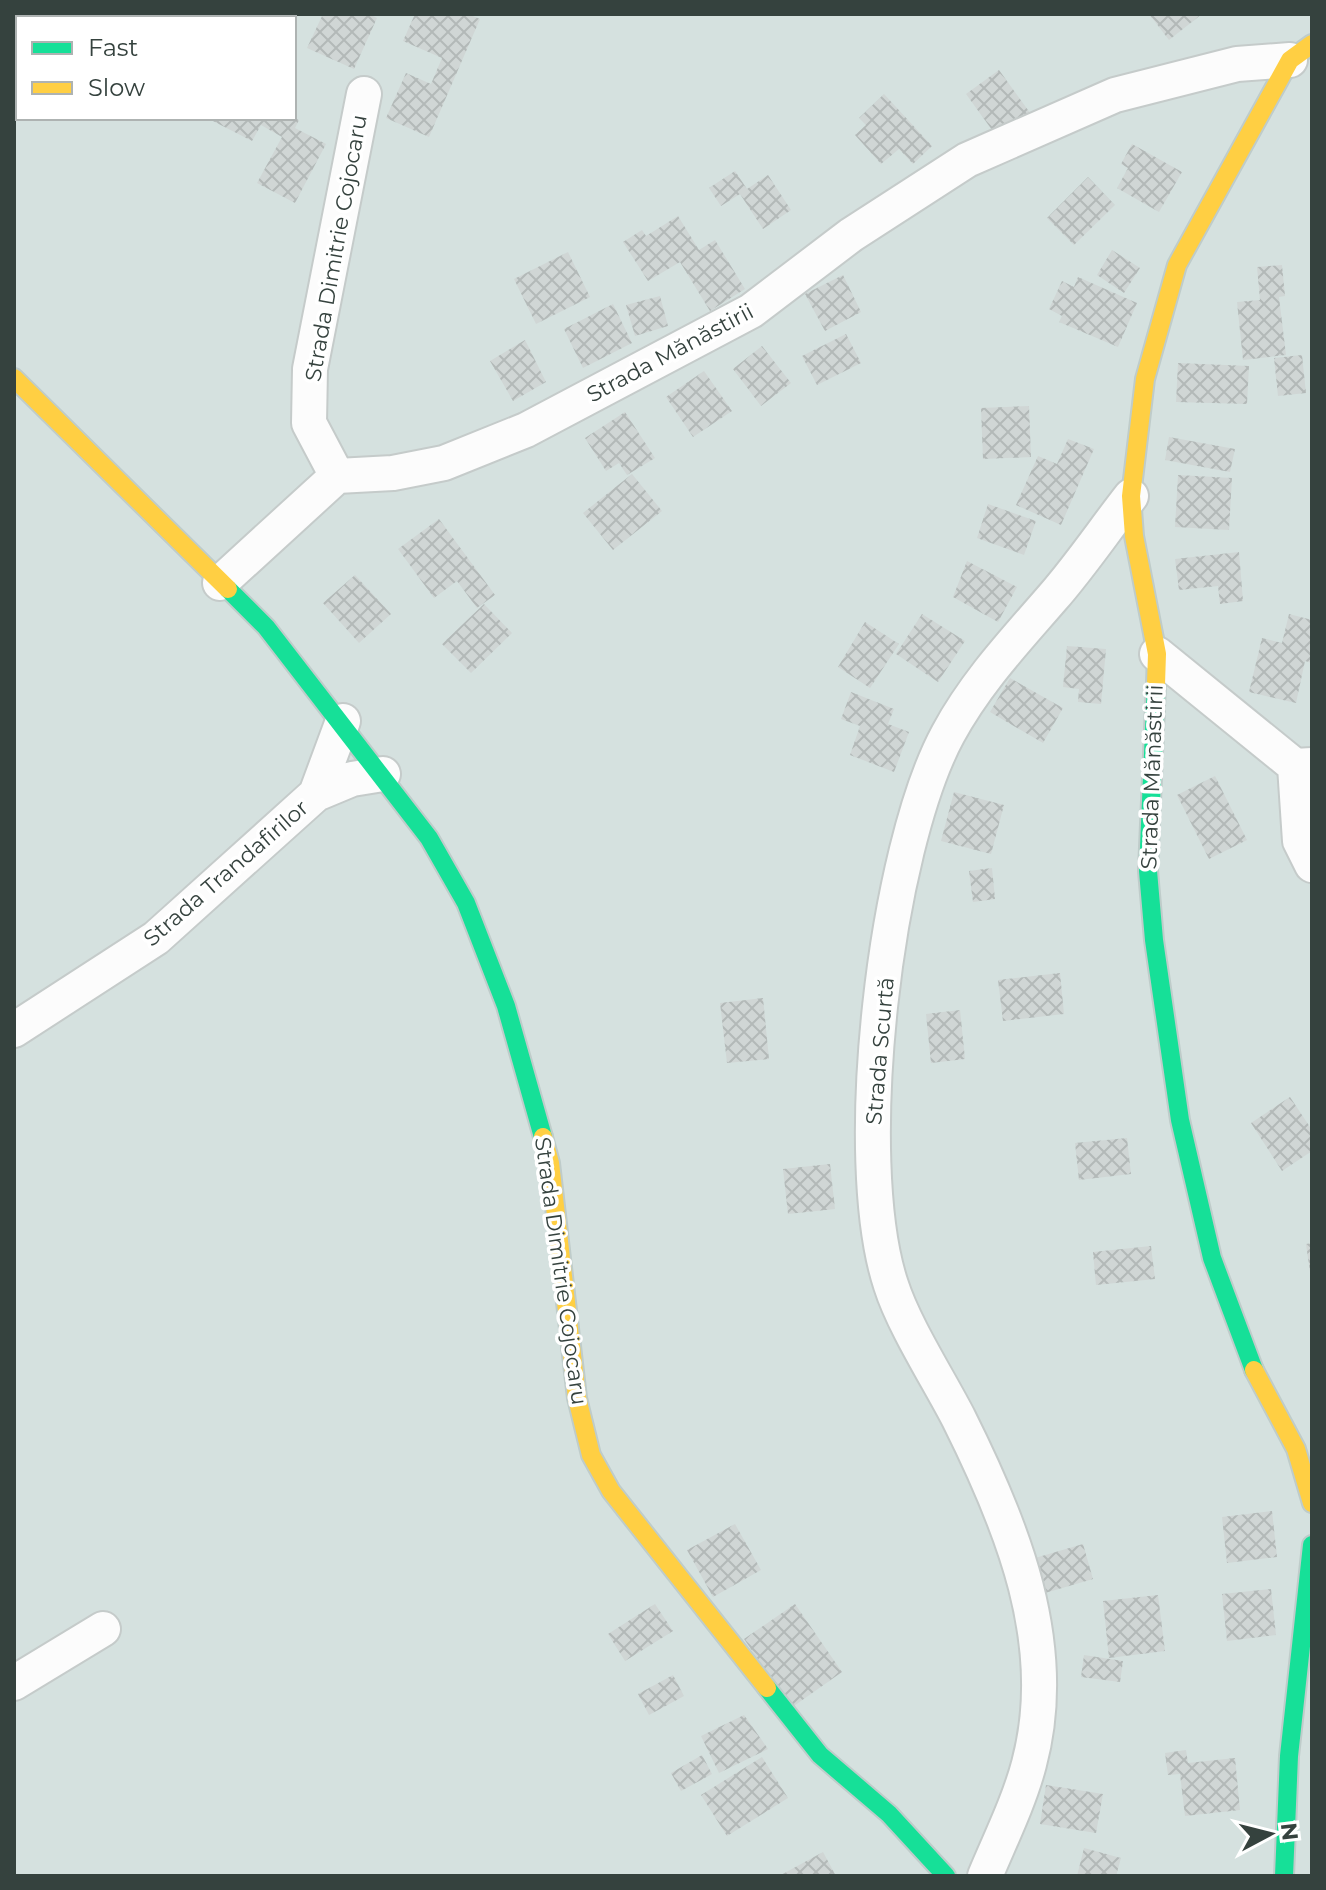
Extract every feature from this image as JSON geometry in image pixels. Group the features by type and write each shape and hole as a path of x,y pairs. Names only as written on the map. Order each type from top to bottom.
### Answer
{"street":[{"name":"Strada Mănăstirii","path":"337,476 393,473 444,463 526,430 751,311 851,235 967,160 1115,95 1237,64 1301,52"},
{"name":"Strada Mănăstirii","path":"1301,52 1177,265 1145,379 1131,496 1134,536 1157,654 1148,871 1154,940 1180,1120 1212,1258 1249,1361 1296,1449 1312,1503"},
{"name":"Strada Dimitrie Cojocaru","path":"337,476 309,423 310,369 364,94"},
{"name":"Strada Dimitrie Cojocaru","path":"14,378 266,627 343,721 429,838 466,903 506,1006 550,1163 577,1398 591,1455 611,1491 820,1755 889,1814 946,1876"},
{"path":"220,583 337,476"},
{"name":"Strada Scurtă","path":"985,1876 1029,1764 1041,1694 1034,1621 1010,1527 891,1286 873,1197 873,1089 886,970 912,824 947,735 988,671 1056,594 1131,496"},
{"path":"1157,654 1303,766 1300,841 1312,865"},
{"name":"Strada Trandafirilor","path":"316,794 343,721"},
{"name":"Strada Trandafirilor","path":"14,1030 156,938 316,794 352,779 383,774"},
{"path":"1284,1876 1289,1756 1312,1545"},
{"path":"14,1683 103,1629"}],"shaded area":[{"path":"14,14 1312,14 1312,1876 14,1876"}],"building":[{"path":"85,14 116,14 114,16 82,16"},
{"path":"166,14 208,14 206,16 164,16"},
{"path":"323,14 369,14 377,18 354,69 307,48"},
{"path":"415,14 468,14 480,19 429,137 386,118 406,73 431,84 442,58 403,41"},
{"path":"1149,14 1202,14 1169,40"},
{"path":"999,70 1033,117 1000,141 966,94"},
{"path":"884,94 932,146 913,164 899,149 881,164 855,135 866,125 859,118"},
{"path":"296,118 299,120 295,128 326,144 295,203 257,183 282,137 261,125 252,141 211,120"},
{"path":"1132,144 1182,172 1159,212 1117,188 1128,168 1121,164"},
{"path":"735,171 747,189 768,175 791,210 763,229 740,194 721,206 709,188"},
{"path":"1088,177 1115,205 1074,245 1047,218"},
{"path":"678,216 699,250 715,240 745,289 710,311 680,262 648,281 623,242 642,230 646,236"},
{"path":"1112,250 1140,268 1124,293 1097,275"},
{"path":"568,252 590,297 536,324 514,279"},
{"path":"1282,265 1285,296 1279,297 1286,355 1243,360 1237,302 1260,300 1257,267"},
{"path":"843,275 861,312 825,331 805,294"},
{"path":"1078,277 1137,303 1118,347 1059,322 1062,316 1049,309 1062,281 1074,287"},
{"path":"660,296 668,326 635,336 626,305"},
{"path":"613,304 632,343 583,368 564,329"},
{"path":"846,334 861,363 817,385 802,356"},
{"path":"525,340 546,382 513,401 490,361"},
{"path":"762,346 791,383 761,406 733,369"},
{"path":"1302,355 1306,393 1278,396 1274,358"},
{"path":"1178,363 1249,366 1247,404 1176,402"},
{"path":"704,371 732,411 693,437 666,397"},
{"path":"1029,406 1031,457 983,459 981,408"},
{"path":"625,412 655,458 627,475 619,463 606,471 585,438"},
{"path":"1169,437 1235,449 1230,472 1165,460"},
{"path":"1068,439 1094,449 1061,525 1016,505 1038,456 1057,464"},
{"path":"632,474 662,511 613,550 583,513"},
{"path":"1178,475 1232,478 1229,530 1175,527"},
{"path":"988,504 1036,521 1024,555 977,538"},
{"path":"439,519 495,595 477,608 457,581 434,598 398,549"},
{"path":"1239,552 1243,601 1220,604 1218,586 1179,590 1175,559"},
{"path":"967,561 1017,587 998,622 953,597"},
{"path":"355,575 391,614 359,643 323,603"},
{"path":"484,604 512,633 471,673 442,644"},
{"path":"922,614 965,641 938,682 896,654"},
{"path":"1289,614 1312,620 1312,663 1305,661 1296,703 1249,692 1262,638 1282,643"},
{"path":"865,622 899,644 870,688 838,667"},
{"path":"1067,646 1106,649 1101,704 1078,702 1079,689 1063,687"},
{"path":"1010,678 1063,708 1043,743 990,712"},
{"path":"851,692 894,709 888,724 909,732 894,772 850,755 860,726 841,719"},
{"path":"1215,776 1247,840 1209,859 1177,795"},
{"path":"954,792 1004,805 991,854 941,841"},
{"path":"992,868 995,899 973,902 969,871"},
{"path":"1060,973 1064,1014 1003,1021 998,980"},
{"path":"763,998 769,1059 727,1063 720,1003"},
{"path":"960,1010 965,1059 931,1063 926,1014"},
{"path":"1290,1097 1312,1130 1312,1151 1282,1171 1251,1123"},
{"path":"1127,1138 1131,1174 1079,1180 1075,1143"},
{"path":"830,1164 835,1209 788,1214 783,1169"},
{"path":"1312,1243 1312,1272 1310,1272 1306,1244"},
{"path":"1151,1246 1155,1279 1096,1285 1093,1252"},
{"path":"1272,1511 1277,1557 1227,1563 1222,1517"},
{"path":"735,1524 761,1570 713,1597 687,1550"},
{"path":"1083,1544 1093,1579 1045,1593 1035,1558"},
{"path":"1271,1589 1276,1635 1227,1641 1222,1594"},
{"path":"1158,1595 1165,1651 1109,1658 1103,1601"},
{"path":"655,1604 673,1631 625,1661 608,1634"},
{"path":"795,1604 842,1672 791,1708 744,1639"},
{"path":"1084,1655 1123,1661 1120,1682 1081,1677"},
{"path":"673,1675 684,1696 649,1715 638,1694"},
{"path":"744,1715 768,1749 719,1773 701,1736"},
{"path":"1186,1750 1188,1763 1235,1758 1240,1810 1185,1816 1180,1774 1168,1775 1165,1753"},
{"path":"702,1755 712,1774 681,1791 671,1773"},
{"path":"762,1757 788,1798 727,1836 701,1795"},
{"path":"1046,1785 1103,1794 1096,1833 1040,1824"},
{"path":"1084,1848 1121,1858 1116,1876 1077,1876"},
{"path":"823,1852 836,1876 779,1876"}],"traffic: fast":[{"path":"228,589 266,627 429,838 466,903 506,1006 543,1137"},
{"path":"1156,684 1148,871 1154,940 1180,1120 1212,1258 1254,1370"},
{"path":"1284,1876 1289,1756 1312,1545"},
{"path":"767,1688 820,1755 889,1814 946,1876"}],"traffic: slow":[{"path":"1156,684 1157,654 1134,536 1131,496 1145,379 1177,265 1290,60 1312,44"},
{"path":"14,378 228,589"},
{"path":"543,1137 550,1163 577,1398 591,1455 611,1491 767,1688"},
{"path":"1254,1370 1296,1449 1312,1503"}]}
